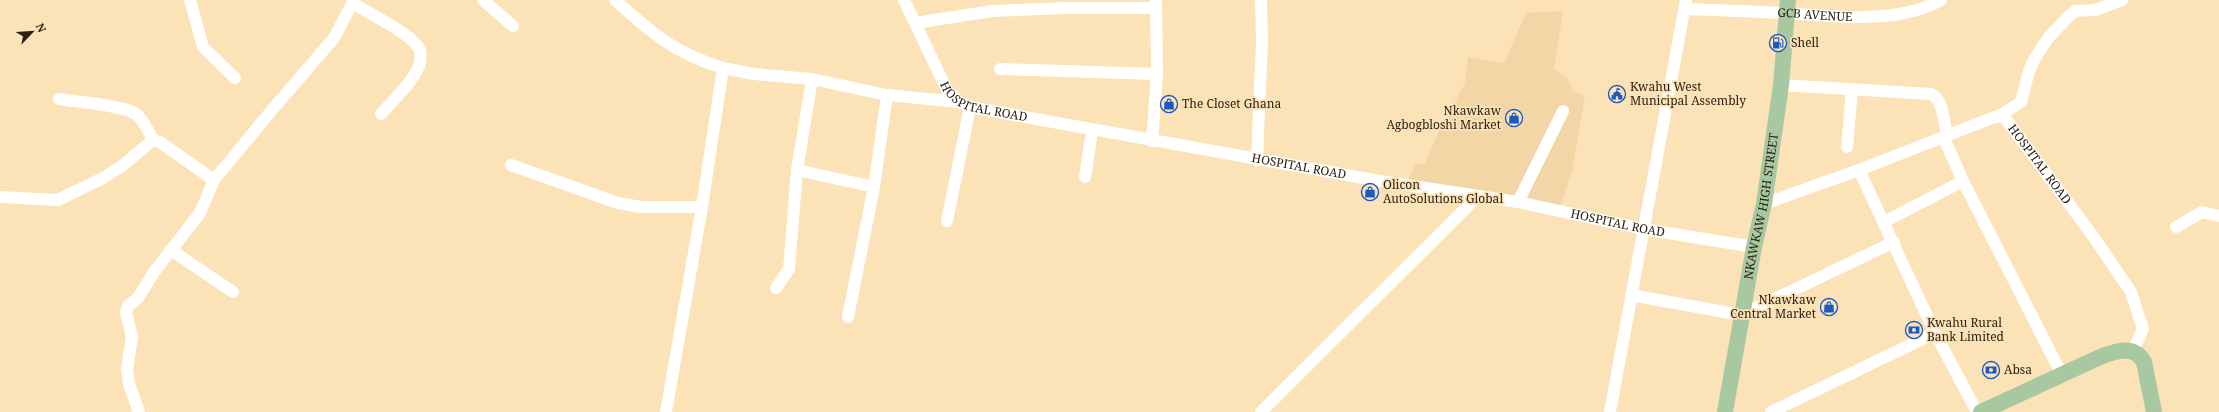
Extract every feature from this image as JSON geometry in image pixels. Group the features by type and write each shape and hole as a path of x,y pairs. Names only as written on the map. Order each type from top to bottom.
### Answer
{"main road":[{"name":"NKAWKAW HIGH STREET","path":"1725,412 1741,314 1764,204 1781,85 1788,7"},
{"path":"1981,412 2110,353 2121,350 2134,351 2140,354 2144,362 2154,412"}],"street":[{"path":"190,0 203,47 235,78"},
{"path":"483,0 513,26"},
{"path":"615,0 670,46 695,59 723,68 754,74 812,79 887,95 958,102"},
{"name":"HOSPITAL ROAD","path":"904,0 948,90 958,102 970,107 1092,131 1354,177 1477,197 1518,202 1643,229 1754,247"},
{"path":"1257,160 1262,41 1261,0"},
{"name":"GCB AVENUE","path":"1686,4 1788,7 1856,18 1895,14 1933,4 1940,0"},
{"path":"1999,116 2021,102 2029,71 2034,60 2048,38 2070,15 2075,11 2095,10 2122,0"},
{"path":"139,412 129,384 127,369 132,337 126,312 171,250 200,214 214,180 334,38 353,2 411,39 420,50 421,59 419,67 403,89 380,114"},
{"path":"915,23 992,11 1156,4 1156,74 1152,141"},
{"path":"1610,412 1686,4"},
{"path":"666,412 702,207 723,68"},
{"path":"1000,69 1156,74"},
{"path":"776,288 789,270 798,170 812,79"},
{"path":"1781,85 1931,94 1936,97 1940,104 1945,137 1963,181 2062,375"},
{"path":"1847,147 1852,90"},
{"path":"848,317 874,187 887,95"},
{"path":"59,99 117,108 135,113 142,121 153,140 160,142 214,180"},
{"path":"947,221 970,107"},
{"path":"1518,202 1563,111"},
{"name":"HOSPITAL ROAD","path":"1764,204 1859,170 1999,116 2005,118 2093,236 2131,292 2143,329 2134,351"},
{"path":"1085,177 1092,131"},
{"path":"0,197 58,200 110,174 153,140"},
{"path":"511,165 618,203 641,207 702,207"},
{"path":"798,170 874,187"},
{"path":"1859,170 1894,242 1935,333 1977,412"},
{"path":"1884,222 1963,181"},
{"path":"1261,412 1477,197"},
{"path":"2176,227 2202,212 2219,216"},
{"path":"1631,295 1741,314 1894,242"},
{"path":"171,250 233,292"},
{"path":"1771,412 1935,333"}],"shaded area":[{"name":"Nkawkaw Agbogbloshi Market","path":"1563,11 1554,69 1568,79 1572,90 1585,96 1572,171 1560,208 1407,181 1415,165 1425,164 1440,128 1465,84 1468,57 1504,63 1526,13"}],"place":[{"name":"Shell","path":"1778,43"},
{"name":"Kwahu West Municipal Assembly","path":"1617,94"},
{"name":"The Closet Ghana","path":"1169,104"},
{"name":"Nkawkaw Agbogbloshi Market","path":"1514,118"},
{"name":"Olicon AutoSolutions Global","path":"1370,192"},
{"name":"Nkawkaw Central Market","path":"1829,307"},
{"name":"Kwahu Rural Bank Limited","path":"1914,330"},
{"name":"Absa","path":"1991,370"}]}
